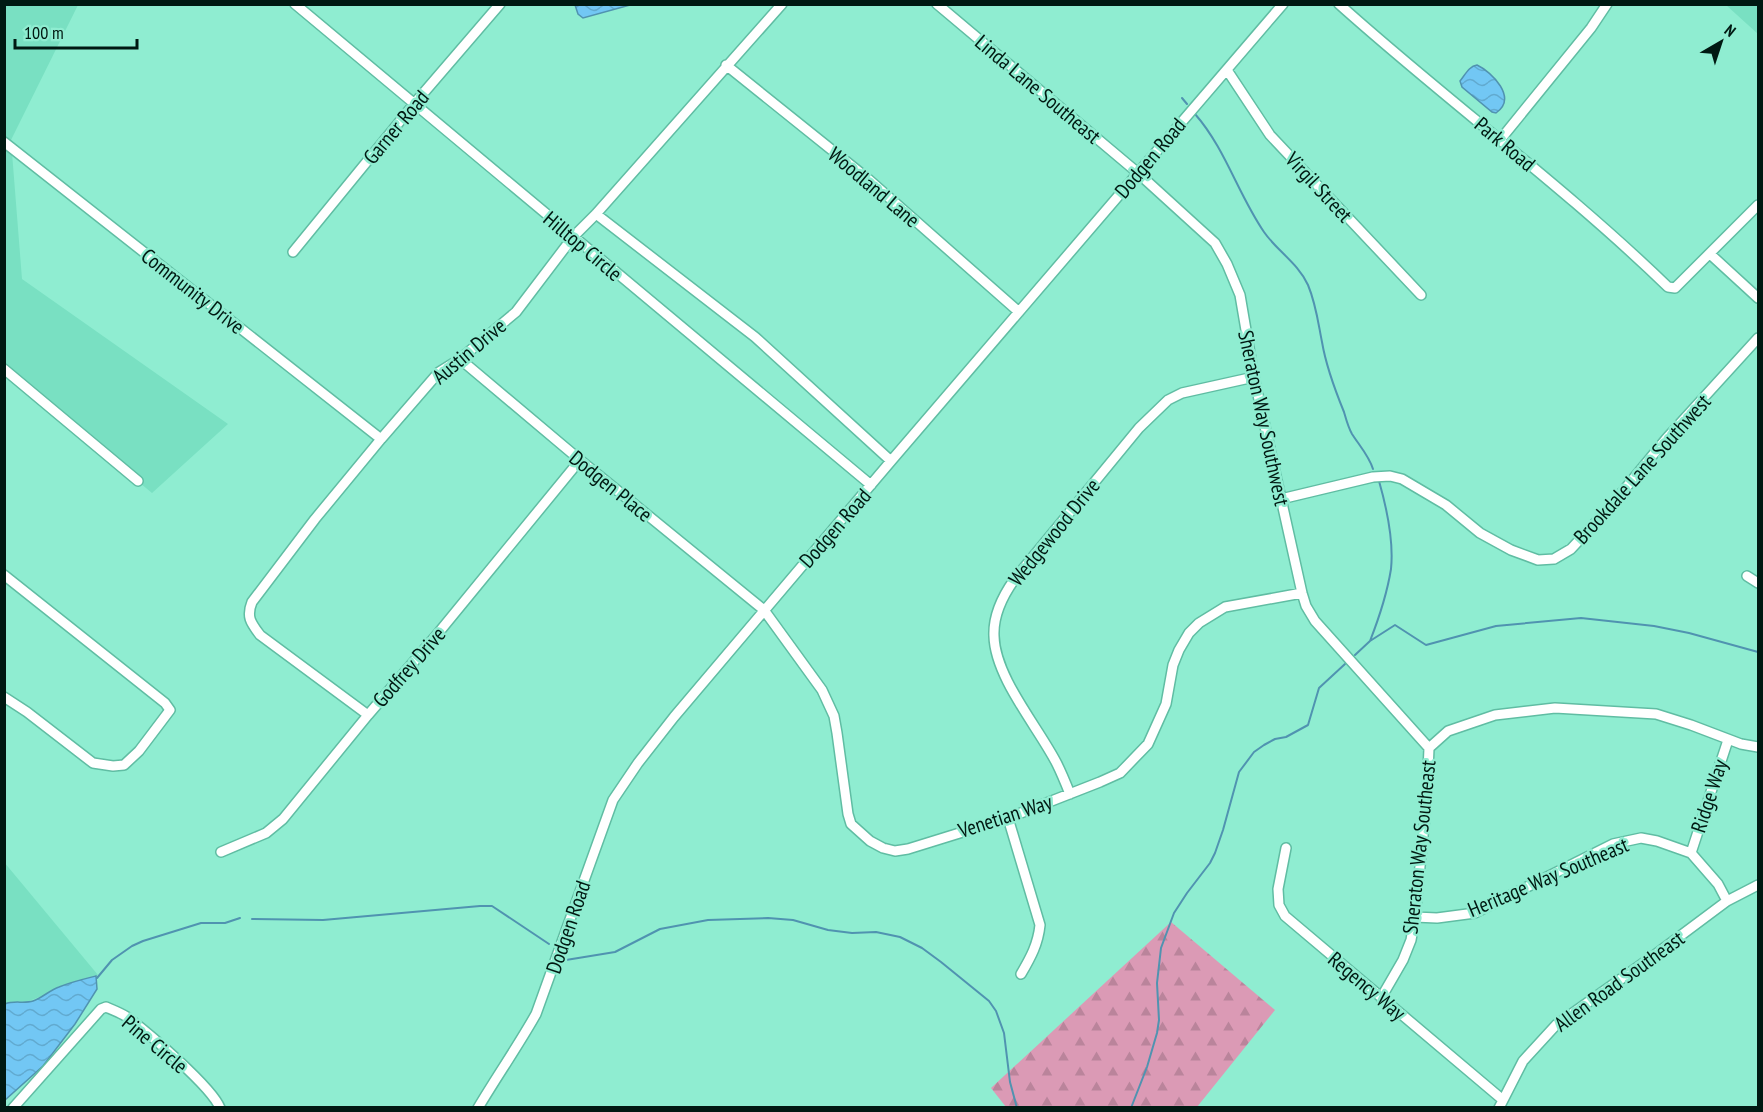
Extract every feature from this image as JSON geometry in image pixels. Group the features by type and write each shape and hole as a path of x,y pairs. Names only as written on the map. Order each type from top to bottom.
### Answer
{"street":[{"name":"Hilltop Circle","path":"295,4 872,485"},
{"name":"Garner Road","path":"293,252 414,104 500,4"},
{"name":"Austin Drive","path":"368,715 260,635 249,621 248,616 256,595 381,439 439,372 460,359 516,312 573,237 782,4"},
{"name":"Linda Lane Southeast","path":"937,4 1138,173"},
{"name":"Dodgen Road","path":"478,1107 520,1044 536,1014 613,800 638,763 764,610 1283,4"},
{"name":"Park Road","path":"1339,4 1500,140 1668,287 1675,288 1710,254"},
{"path":"1500,140 1591,28 1607,4"},
{"name":"Woodland Lane","path":"726,65 868,179 1018,312"},
{"name":"Virgil Street","path":"1227,70 1270,135 1420,295"},
{"name":"Community Drive","path":"4,142 381,439"},
{"name":"Sheraton Way Southwest","path":"1138,173 1215,243 1227,264 1240,295 1254,377 1306,606 1315,621 1366,678"},
{"path":"1758,205 1710,254 1758,298"},
{"path":"596,214 755,337 891,461"},
{"name":"Brookdale Lane Southwest","path":"1281,499 1373,477 1390,476 1402,479 1446,505 1480,533 1511,550 1538,560 1554,559 1571,549 1610,507 1666,439 1758,338"},
{"name":"Dodgen Place","path":"460,359 764,610"},
{"path":"4,369 138,481"},
{"name":"Wedgewood Drive","path":"1070,794 1057,763 1033,725 997,655 994,637 995,620 1003,597 1014,580 1139,428 1168,400 1182,393 1254,377"},
{"name":"Godfrey Drive","path":"221,852 266,833 283,819 580,460"},
{"path":"4,575 165,703 170,710 124,765 100,765 93,764 27,712 4,697"},
{"path":"1747,576 1758,583"},
{"name":"Venetian Way","path":"764,610 822,690 834,716 851,824 870,842 895,851 1008,818 1120,772 1148,744 1166,704 1173,665 1179,650 1189,633 1199,623 1225,607 1302,593"},
{"name":"Sheraton Way Southeast","path":"1366,678 1429,748 1427,795 1411,939 1403,960 1381,998"},
{"path":"1429,748 1448,730 1495,716 1555,708 1656,714 1728,740 1758,747"},
{"name":"Ridge Way","path":"1691,853 1728,740"},
{"path":"1008,818 1040,925 1034,952 1021,974"},
{"name":"Heritage Way Southeast","path":"1415,917 1437,918 1475,913 1595,853 1627,840 1641,838 1691,853"},
{"name":"Regency Way","path":"1286,848 1278,889 1279,905 1285,916 1501,1104"},
{"path":"1691,853 1718,884 1727,901"},
{"name":"Allen Road Southeast","path":"1501,1104 1523,1061 1556,1025 1727,901 1758,885"},
{"name":"Pine Circle","path":"13,1107 101,1009 106,1007 125,1016 164,1049 206,1088 220,1107"}],"shaded area":[{"path":"4,5 78,5 11,140 22,279 228,424 152,493 5,371"},
{"path":"1726,5 1758,5 1758,34"},
{"path":"4,862 98,975 5,1010 4,1010"}],"green space":[{"path":"1171,922 1275,1010 1197,1107 1006,1107 991,1088"}],"water":[{"path":"575,4 630,5 583,18 578,14"},
{"path":"1477,65 1495,79 1504,93 1502,107 1496,113 1462,87 1460,81 1469,69"},
{"path":"96,976 97,989 75,1024 43,1066 5,1100 5,1004 33,1001 59,987"}],"waterway":[{"path":"1182,98 1187,104"},
{"path":"1195,114 1215,141 1264,232 1304,277 1315,306 1334,387 1347,423 1373,469"},
{"path":"1370,641 1385,597 1392,558 1389,525 1379,481"},
{"path":"1355,655 1370,641 1395,625 1426,645 1496,626 1581,618 1654,626 1758,652"},
{"path":"1131,1108 1157,1033 1159,1020 1157,983 1161,948 1174,913 1215,853 1239,772 1254,752 1264,745 1275,739 1286,737 1308,725 1319,688 1345,664"},
{"path":"252,919 323,920 492,906 549,944"},
{"path":"97,978 112,960 143,941 201,923 225,923 240,918"},
{"path":"564,958 566,960 615,952 660,929 708,920 768,918 793,920 828,930 852,933 876,932 900,937 922,948 941,962 989,1001 996,1011 1004,1033 1010,1082 1017,1108"}]}
